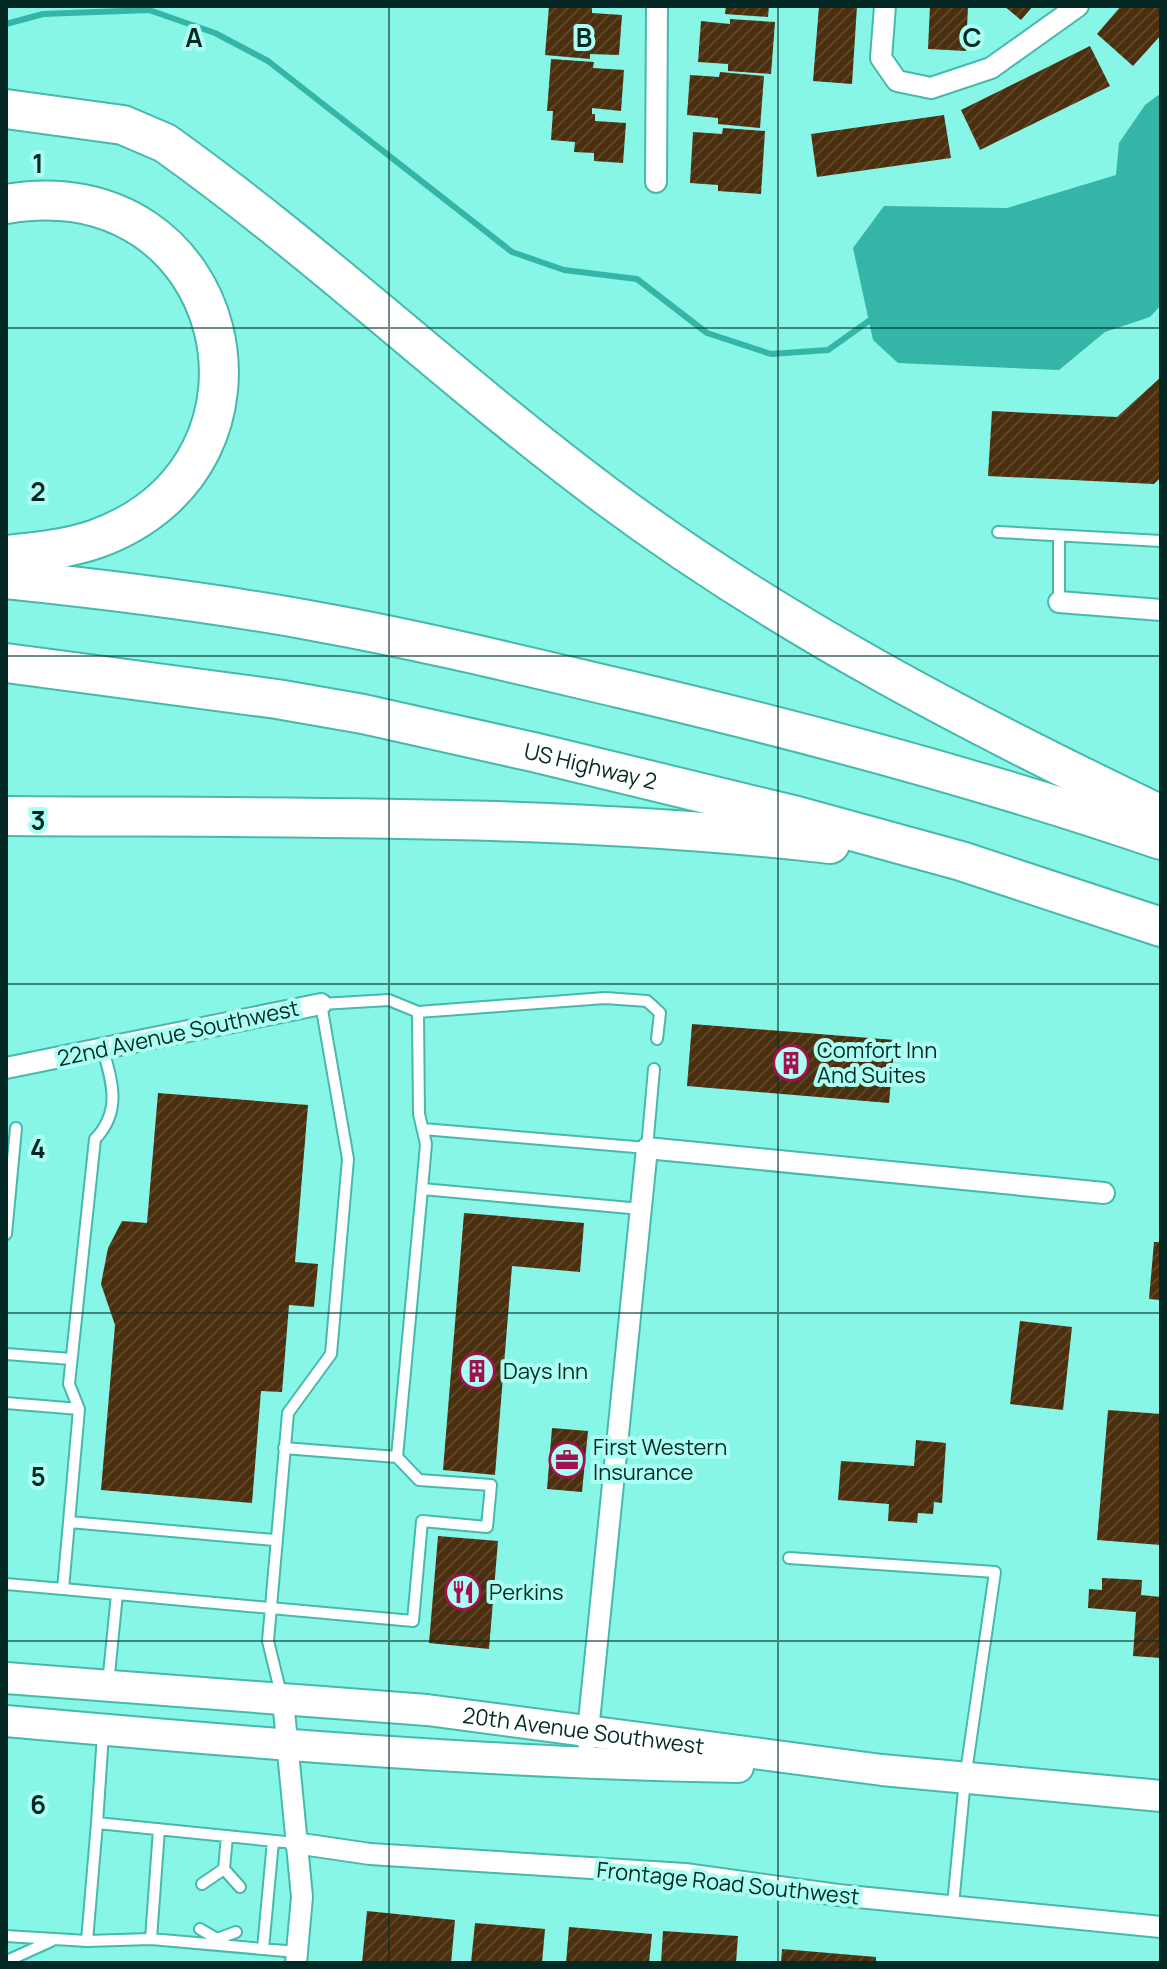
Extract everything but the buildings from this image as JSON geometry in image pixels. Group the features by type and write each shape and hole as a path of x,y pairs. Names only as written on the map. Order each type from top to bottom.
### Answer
{"highway":[{"path":"6,109 123,125 165,143 548,452 726,580 786,619 892,679 1016,745 1161,815"},
{"path":"6,204 37,199 73,202 119,216 170,248 181,259 205,300 216,345 218,370 212,425 203,447 191,468 160,500 129,522 95,539 6,555"},
{"path":"6,579 173,598 310,620 505,662 768,723 930,766 1161,840"},
{"name":"US Highway 2","path":"6,663 199,687 363,714 797,816 1032,885 1161,927"},
{"path":"6,816 481,820 687,829 830,844 1032,885"}],"street":[{"path":"656,182 657,6"},
{"path":"885,6 881,58 897,81 931,88 991,68 1078,6"},
{"path":"1059,602 1161,610"},
{"name":"22nd Avenue Southwest","path":"6,1068 321,1004"},
{"path":"585,1765 647,1148 1104,1193"},
{"name":"20th Avenue Southwest","path":"6,1678 427,1710 882,1770 1161,1796"},
{"path":"283,1700 302,1897 296,1957"},
{"name":"20th Avenue Southwest","path":"6,1721 289,1745 585,1765 882,1770"},
{"name":"Frontage Road Southwest","path":"295,1843 370,1854 685,1874 1161,1927"}],"lane":[{"path":"998,532 1161,541"},
{"path":"1059,536 1059,602"},
{"path":"321,1004 389,1000 418,1012 605,998 647,1001 660,1013 657,1039"},
{"name":"22nd Avenue Southwest","path":"283,1700 268,1641 274,1540 288,1413 331,1354 348,1159 321,1004"},
{"path":"397,1457 422,1189 418,1012"},
{"path":"63,1589 79,1409 69,1384 71,1359 95,1139 110,1123 113,1083 103,1050"},
{"path":"423,1129 647,1148 654,1069"},
{"path":"6,1234 16,1128"},
{"path":"422,1189 641,1209"},
{"path":"6,1354 71,1359"},
{"path":"6,1403 79,1409"},
{"path":"6,1584 413,1621 422,1521 487,1527 491,1485 419,1480 397,1457 284,1448"},
{"path":"69,1522 274,1540"},
{"path":"789,1558 995,1572 965,1779 953,1905"},
{"path":"108,1686 117,1594"},
{"path":"87,1941 104,1730"},
{"path":"97,1823 295,1843"},
{"path":"151,1939 159,1829"},
{"path":"227,1836 224,1869 240,1887"},
{"path":"263,1949 273,1841"},
{"path":"202,1884 224,1869"},
{"path":"200,1929 217,1942"},
{"path":"217,1942 236,1932"},
{"path":"6,1936 87,1941 151,1939 217,1942 296,1957"},
{"path":"9,1960 55,1939"}],"water":[{"path":"1161,93 1161,305 1150,317 1105,332 1059,370 898,363 873,340 853,248 884,206 1007,208 1116,175 1119,143 1145,105"}],"waterway":[{"path":"6,24 43,14 149,10 215,33 268,61 512,252 564,270 637,279 707,333 771,354 828,350 873,318"}],"place":[{"name":"Comfort Inn And Suites","path":"791,1063"},
{"name":"Days Inn","path":"477,1371"},
{"name":"First Western Insurance","path":"567,1460"},
{"name":"Perkins","path":"463,1592"}]}
